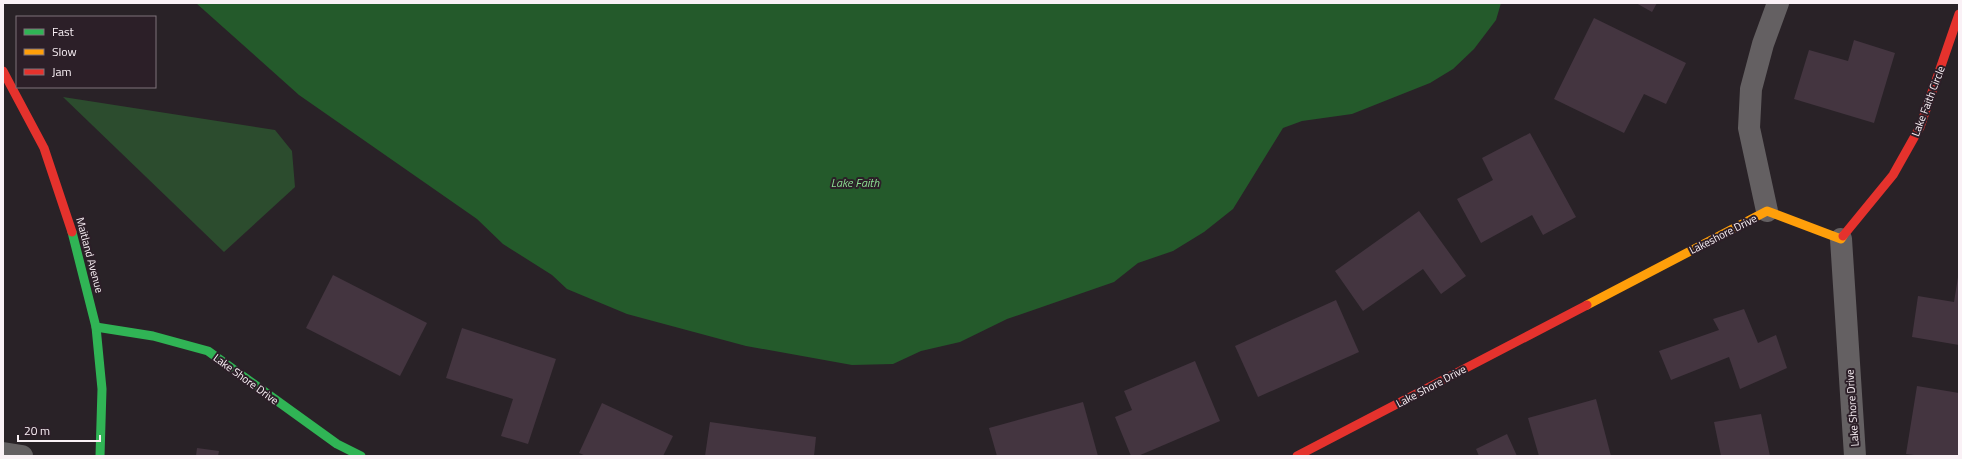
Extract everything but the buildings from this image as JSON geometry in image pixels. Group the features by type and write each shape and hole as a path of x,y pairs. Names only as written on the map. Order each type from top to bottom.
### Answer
{"street":[{"path":"1767,211 1749,128 1751,89 1763,44 1778,3"},
{"name":"Lake Faith Circle","path":"1841,239 1893,175 1920,127 1959,14"},
{"name":"Maitland Avenue","path":"3,72 44,148 77,246 96,327 102,389 100,456"},
{"name":"Lakeshore Drive","path":"1565,316 1767,211 1841,239"},
{"name":"Lake Shore Drive","path":"1841,239 1855,456"},
{"name":"Lake Shore Drive","path":"1297,456 1565,316"},
{"name":"Lake Shore Drive","path":"96,327 153,336 208,351 337,444 361,456"},
{"path":"3,453 22,456"}],"shaded area":[{"path":"63,97 275,130 292,151 295,187 224,252"}],"water":[{"name":"Lake Faith","path":"196,3 1501,3 1496,20 1474,49 1453,69 1430,83 1352,114 1302,121 1283,128 1233,209 1204,232 1173,251 1138,263 1114,282 1007,319 960,342 921,351 893,364 852,365 746,346 627,314 567,289 552,275 503,244 477,219 299,95"}],"traffic: fast":[{"path":"72,232 96,327 102,389 100,456"},
{"path":"96,327 153,336 208,351 337,444 361,456"}],"traffic: slow":[{"path":"1587,305 1767,211 1841,239 1843,236"}],"traffic: jam":[{"path":"1843,236 1893,175 1920,127 1959,14"},
{"path":"3,71 44,148 72,232"},
{"path":"1297,456 1587,305"}]}
